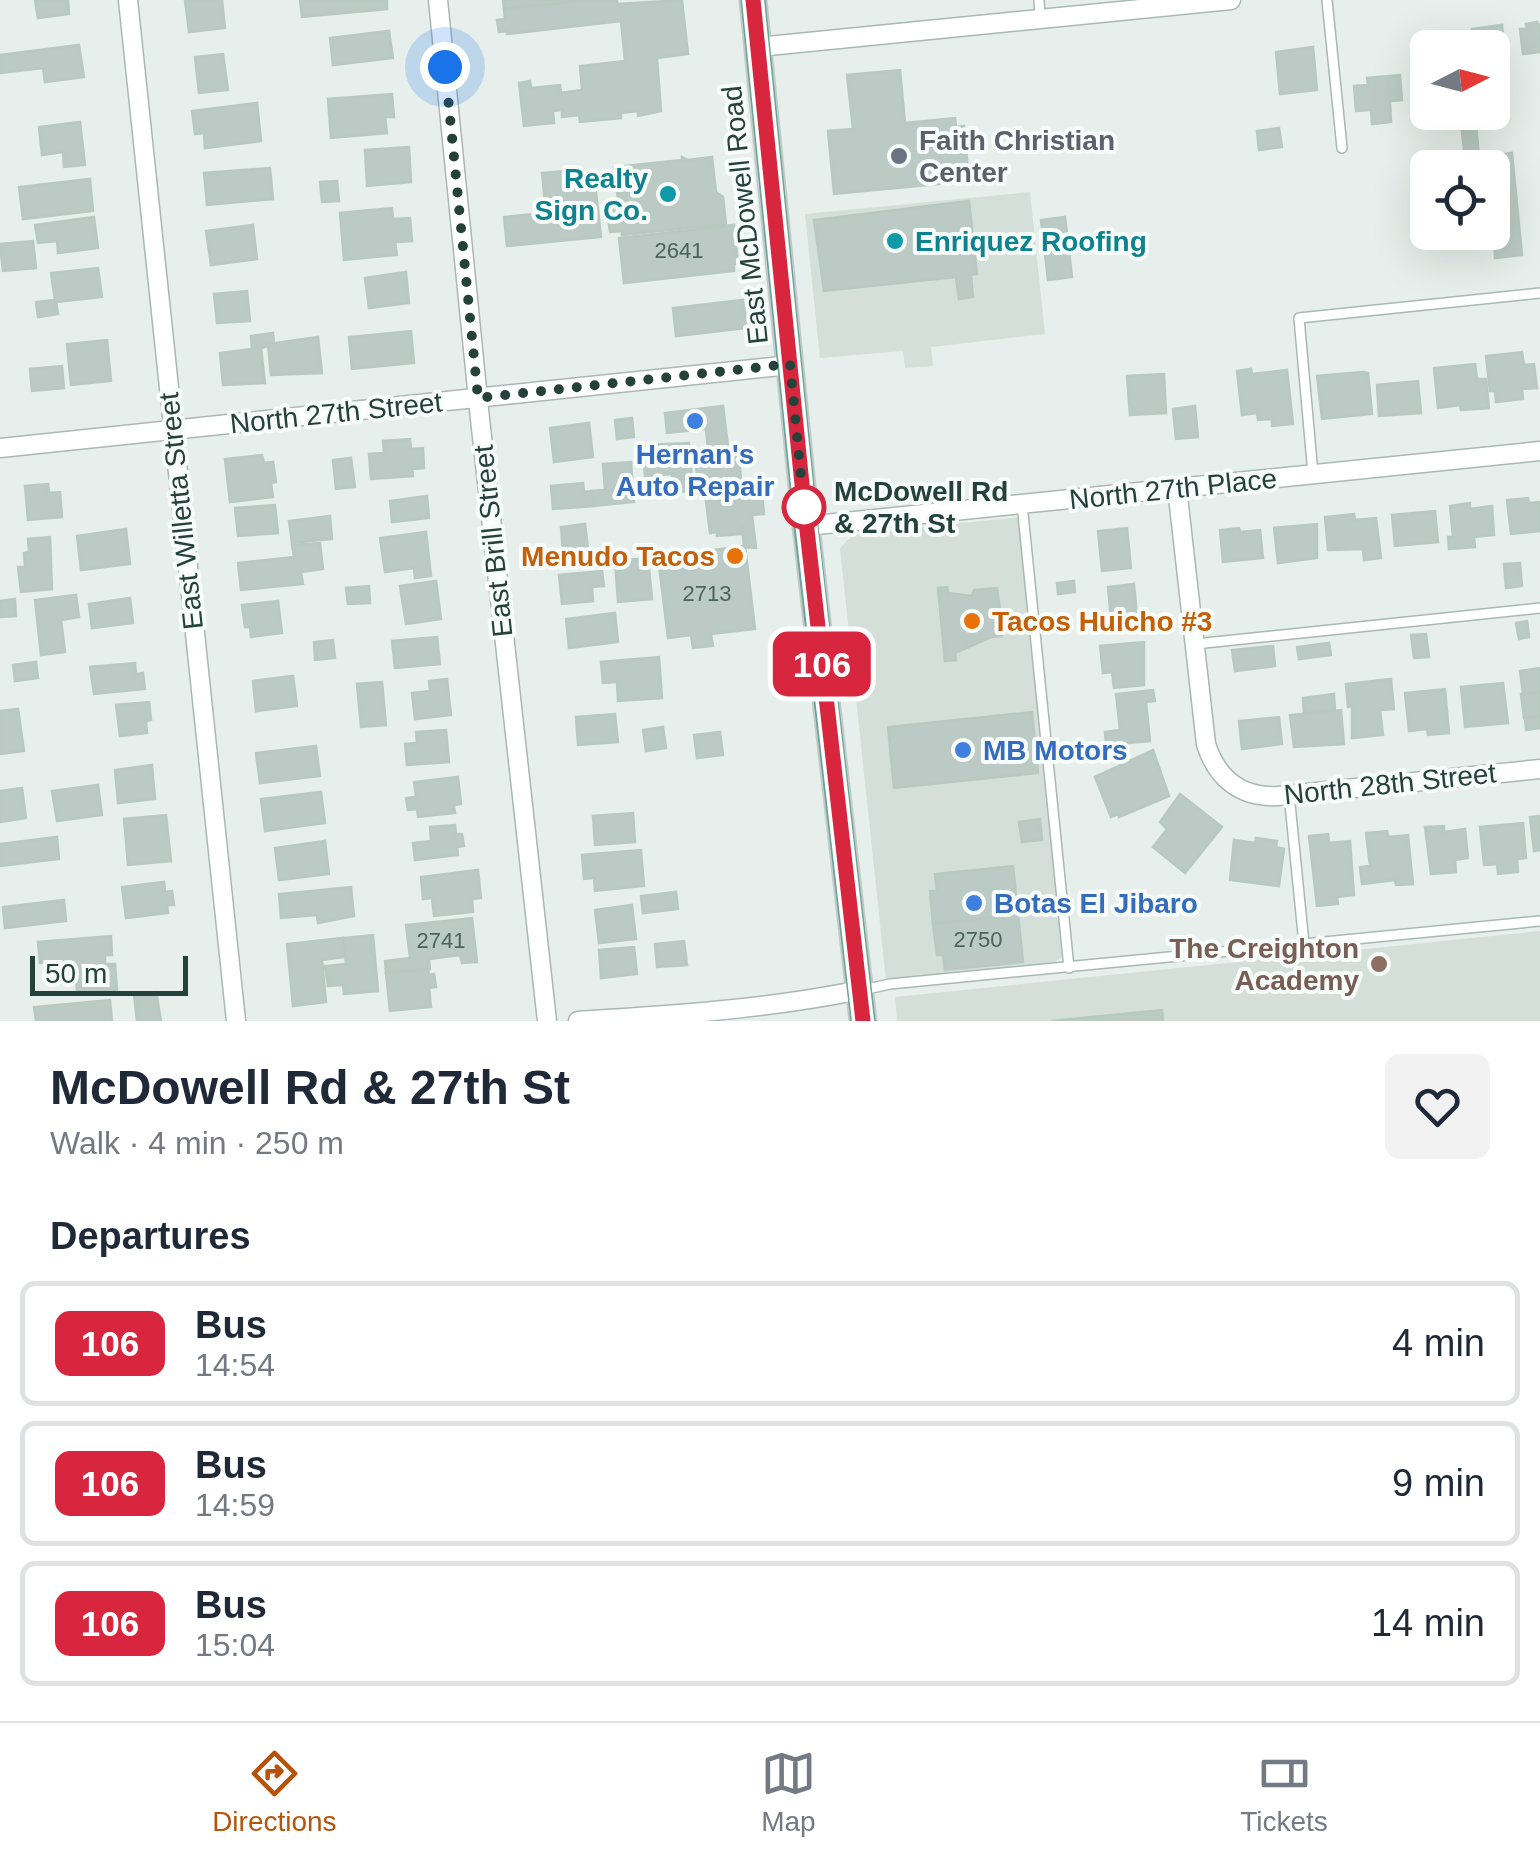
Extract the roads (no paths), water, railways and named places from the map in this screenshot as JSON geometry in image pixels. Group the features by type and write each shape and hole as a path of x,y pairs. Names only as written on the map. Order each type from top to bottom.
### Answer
{"main road":[{"name":"East McDowell Road","path":"753,0 806,526 863,1021"}],"street":[{"name":"East Willetta Street","path":"128,0 236,1021"},
{"name":"East Brill Street","path":"438,0 547,1021"},
{"path":"758,47 1040,9 1231,0"},
{"name":"North 27th Street","path":"0,448 790,364"},
{"name":"North 27th Place","path":"806,526 1540,451"},
{"path":"1177,488 1194,644"},
{"name":"North 28th Street","path":"1194,644 1206,744 1222,777 1240,791 1260,797 1540,768"},
{"path":"578,1021 686,1014 860,990"}],"lane":[{"path":"1327,0 1342,148"},
{"path":"1313,474 1298,318 1540,294"},
{"path":"1022,504 1069,968"},
{"path":"1194,644 1540,608"},
{"path":"1289,794 1304,944"},
{"path":"860,990 1540,920"}],"place":[{"name":"Faith Christian Center","path":"899,156"},
{"name":"Realty Sign Co.","path":"668,194"},
{"name":"Enriquez Roofing","path":"895,241"},
{"name":"Hernan's Auto Repair","path":"695,421"},
{"name":"McDowell Rd & 27th St","path":"804,507"},
{"name":"Menudo Tacos","path":"735,556"},
{"name":"Tacos Huicho #3","path":"972,621"},
{"name":"MB Motors","path":"963,750"},
{"name":"Botas El Jibaro","path":"974,903"},
{"name":"The Creighton Academy","path":"1379,964"}]}
